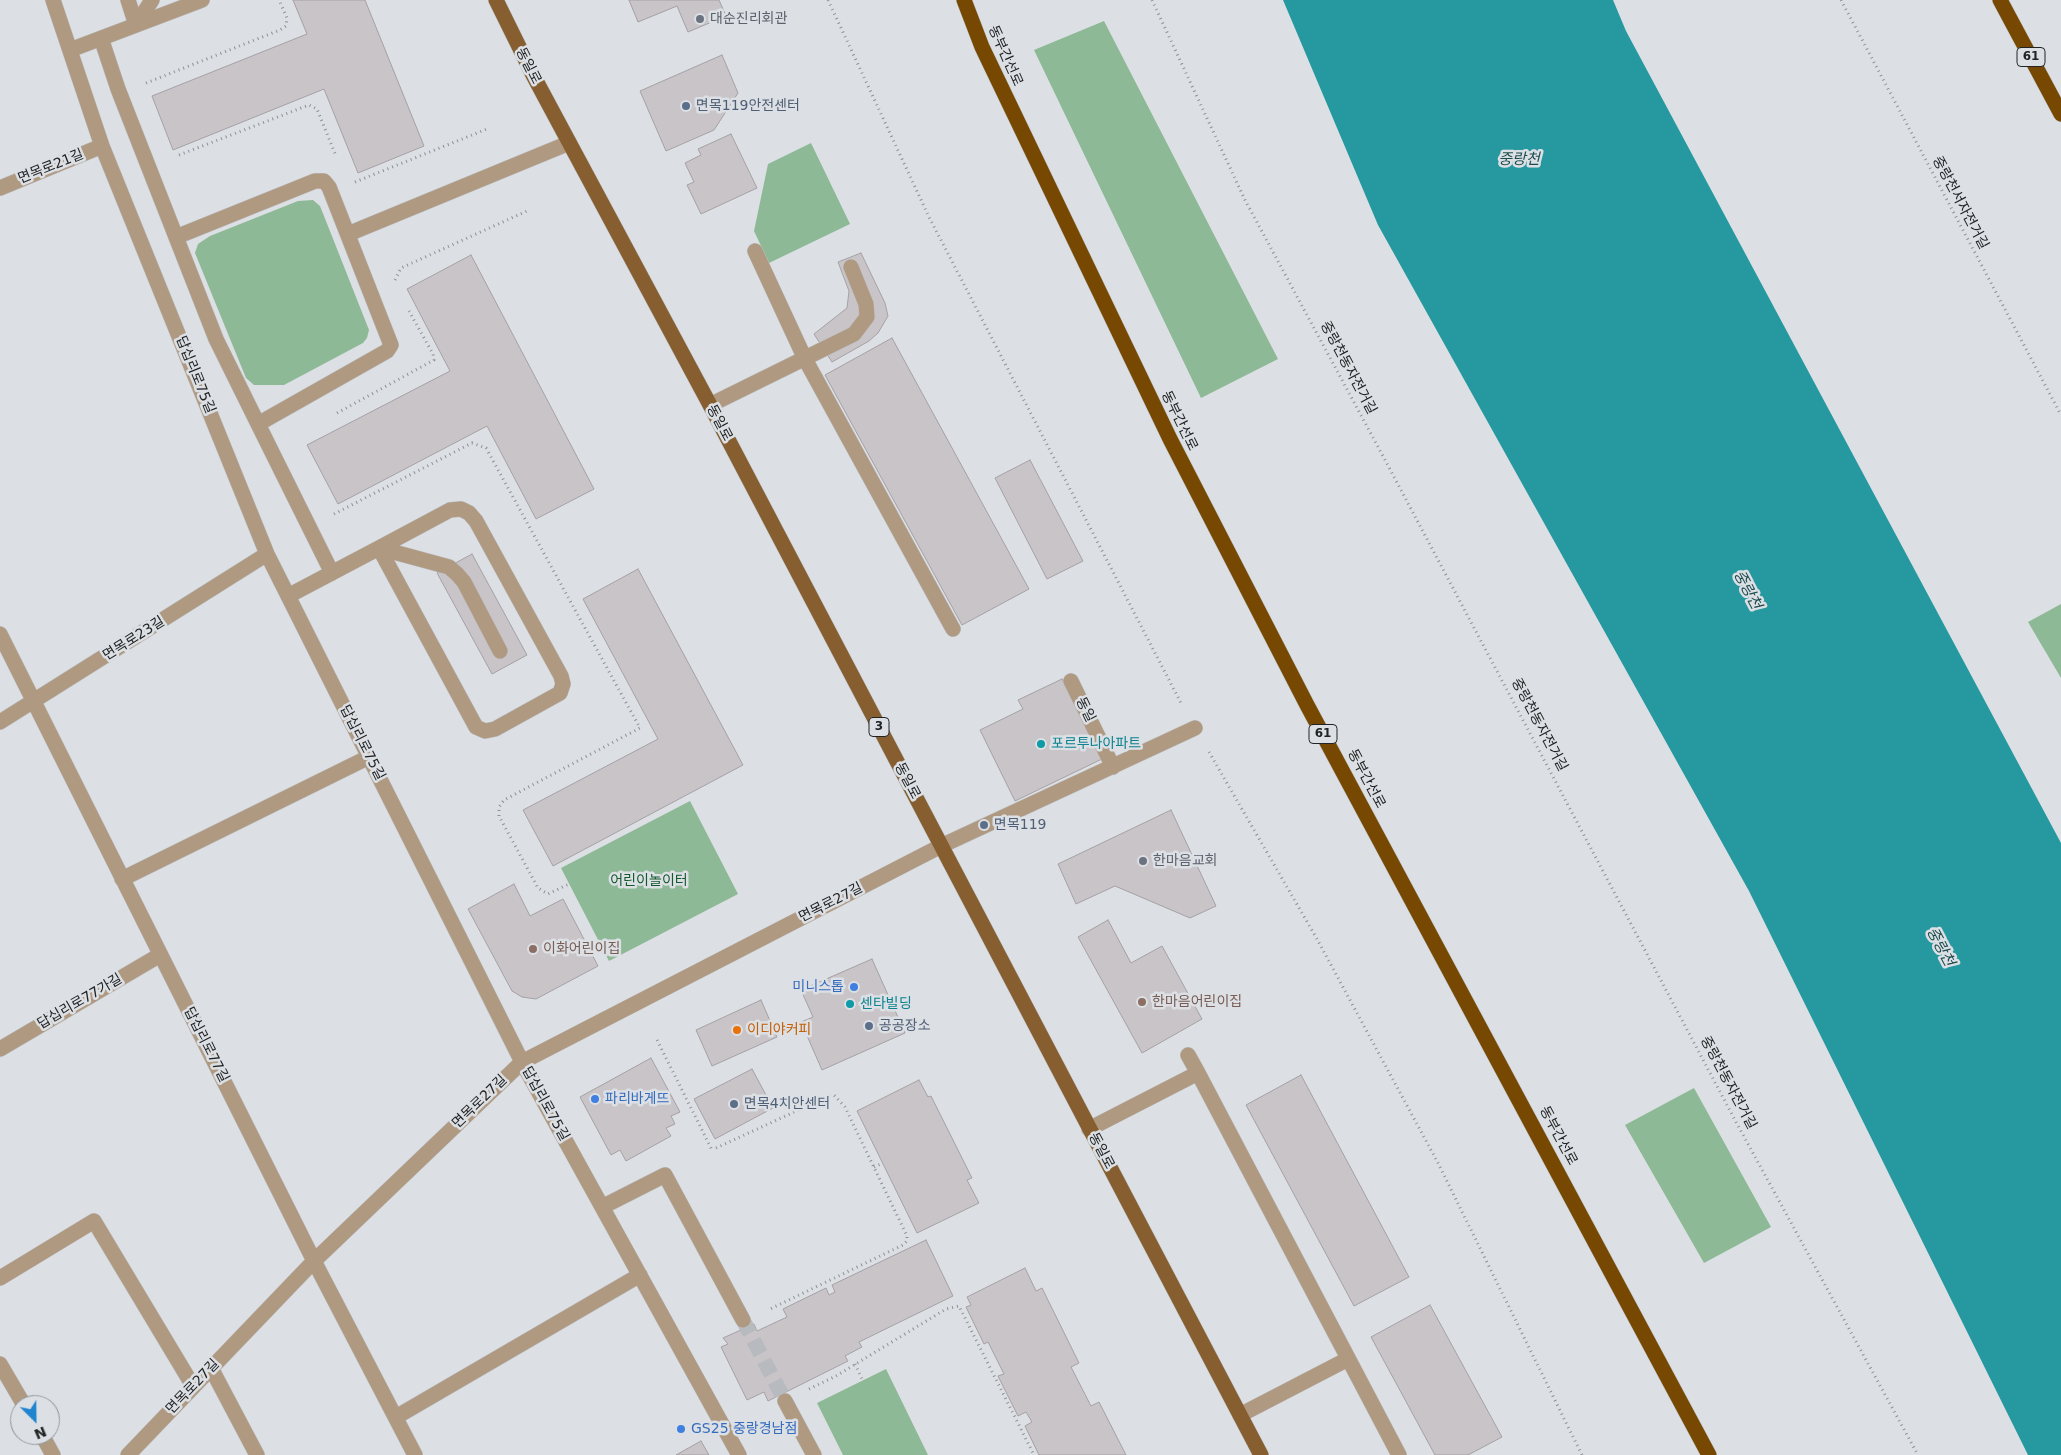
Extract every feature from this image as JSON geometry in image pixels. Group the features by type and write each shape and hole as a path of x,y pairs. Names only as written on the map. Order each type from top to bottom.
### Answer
{"highway":[{"name":"동부간선로","path":"964,0 982,47 1174,448 1307,705 1710,1455"},
{"name":"61","path":"2000,0 2061,114"}],"main road":[{"name":"동일로","path":"496,0 569,143 710,405 1261,1455"}],"street":[{"name":"답십리로75길","path":"53,0 102,146 267,554 522,1062 739,1455"},
{"path":"128,0 136,25"},
{"path":"136,25 152,0"},
{"path":"70,50 202,0"},
{"path":"101,38 118,89 216,339 332,573"},
{"path":"348,234 569,143"},
{"name":"면목로21길","path":"0,188 102,146"},
{"path":"176,237 315,181 324,181 329,187 391,345 387,351 258,424"},
{"path":"755,251 805,359 953,629"},
{"path":"710,405 854,334 867,317 866,304 851,267"},
{"path":"288,596 450,510 461,509 469,513 476,521 561,676 563,684 560,693 495,729 485,731 476,726 379,548"},
{"path":"379,548 448,567 457,574 464,582 500,651"},
{"name":"면목로23길","path":"0,722 267,554"},
{"name":"답십리로77길","path":"0,634 314,1261 415,1455"},
{"name":"동일","path":"1070,681 1113,767"},
{"path":"941,846 1195,728"},
{"path":"122,879 369,757"},
{"name":"면목로27길","path":"128,1455 314,1261 522,1062 941,846"},
{"name":"답십리로77가길","path":"0,1049 160,955"},
{"path":"1188,1055 1399,1455"},
{"path":"1089,1129 1198,1073"},
{"path":"602,1207 665,1175 742,1320"},
{"path":"0,1278 94,1222 193,1386"},
{"path":"396,1417 640,1275"},
{"path":"1240,1415 1348,1359"},
{"path":"0,1364 18,1395"},
{"path":"211,1368 257,1455"},
{"path":"785,1401 814,1455"}],"path":[{"path":"146,83 280,30 286,26 287,18 280,0"},
{"name":"중랑천동자전거길","path":"1152,0 1245,200 1389,466 1736,1122 1918,1455"},
{"name":"중랑천서자전거길","path":"1841,0 2061,415"},
{"path":"179,155 309,105 317,108 338,161"},
{"path":"352,183 486,129"},
{"path":"569,884 548,894 538,888 499,816 499,808 504,800 640,728"},
{"path":"657,1040 712,1150"},
{"path":"716,1148 829,1096 834,1096 845,1107 907,1236 907,1241 770,1307 766,1312 766,1318"},
{"path":"874,1167 883,1163"},
{"path":"785,1401 855,1364 946,1309 959,1306 1034,1455"},
{"path":"855,1364 863,1381"}],"green space":[{"path":"1104,21 1278,359 1201,398 1034,50"},
{"path":"811,143 850,224 769,263 754,231 768,164"},
{"path":"313,200 320,206 369,330 367,338 363,343 284,385 254,385 246,378 195,253 198,244 210,236 298,201"},
{"path":"2061,604 2061,678 2028,622"},
{"name":"어린이놀이터","path":"690,801 738,894 609,961 561,868"},
{"path":"1694,1088 1771,1227 1704,1263 1625,1125"},
{"path":"886,1369 928,1455 843,1455 817,1403"}],"water":[{"name":"중랑천","path":"1283,0 1613,0 1626,31 2061,843 2061,1455 2028,1455 1749,891 1378,225"}],"building":[{"path":"293,0 365,0 424,146 358,173 324,89 173,150 152,96 307,34"},
{"name":"대순진리회관","path":"629,0 719,0 726,16 688,32 677,6 638,22"},
{"path":"722,55 738,93 714,130 666,151 640,91"},
{"path":"731,134 757,188 701,214 687,185 694,182 685,163 701,155 698,149"},
{"path":"861,253 885,303 888,316 878,333 869,341 832,362 814,334 847,308 849,291 838,262"},
{"path":"471,255 594,489 536,519 487,426 338,504 307,445 450,371 407,289"},
{"path":"892,338 1029,589 962,625 825,375"},
{"path":"1030,460 1083,561 1047,579 995,478"},
{"path":"472,554 527,655 492,674 437,573"},
{"path":"638,569 743,765 553,866 523,810 658,739 583,599"},
{"name":"포르투나아파트","path":"1062,679 1102,759 1015,801 980,730 1023,709 1018,700"},
{"path":"1171,810 1216,906 1190,918 1115,886 1076,904 1058,864"},
{"path":"514,884 530,916 563,899 598,966 536,999 522,997 512,991 468,909"},
{"path":"1108,920 1131,963 1162,946 1202,1019 1142,1053 1078,937"},
{"name":"센타빌딩","path":"872,959 905,1033 822,1070 801,1022 813,1017 801,990"},
{"path":"761,1000 777,1037 712,1066 696,1030"},
{"path":"651,1058 680,1112 671,1116 675,1124 666,1128 671,1136 626,1161 620,1150 611,1155 580,1097"},
{"name":"면목4치안센터","path":"752,1069 773,1108 715,1139 694,1099"},
{"path":"1301,1075 1409,1277 1354,1306 1246,1105"},
{"path":"919,1080 928,1097 931,1096 972,1178 967,1180 979,1203 917,1233 857,1111"},
{"path":"926,1240 953,1296 859,1342 862,1347 845,1356 848,1361 768,1401 764,1392 747,1400 721,1347 728,1344 723,1338 754,1324 757,1331 787,1317 783,1309 826,1288 829,1295 835,1292 832,1285"},
{"path":"1025,1268 1036,1291 1042,1288 1079,1363 1071,1367 1091,1406 1099,1402 1126,1455 1039,1455 1025,1426 1032,1422 1026,1412 1018,1416 998,1376 1004,1374 988,1342 984,1344 966,1307 971,1305 967,1297"},
{"path":"1430,1305 1502,1437 1468,1455 1435,1455 1371,1337"},
{"path":"701,1441 709,1455 676,1455"}],"tunnel":[{"path":"743,1320 785,1401"}],"place":[{"name":"대순진리회관","path":"700,19"},
{"name":"면목119안전센터","path":"686,106"},
{"name":"포르투나아파트","path":"1041,744"},
{"name":"면목119","path":"984,825"},
{"name":"한마음교회","path":"1143,861"},
{"name":"이화어린이집","path":"533,949"},
{"name":"미니스톱","path":"854,987"},
{"name":"한마음어린이집","path":"1142,1002"},
{"name":"센타빌딩","path":"850,1004"},
{"name":"공공장소","path":"869,1026"},
{"name":"이디야커피","path":"737,1030"},
{"name":"파리바게뜨","path":"595,1099"},
{"name":"면목4치안센터","path":"734,1104"},
{"name":"GS25 중랑경남점","path":"681,1429"}]}
